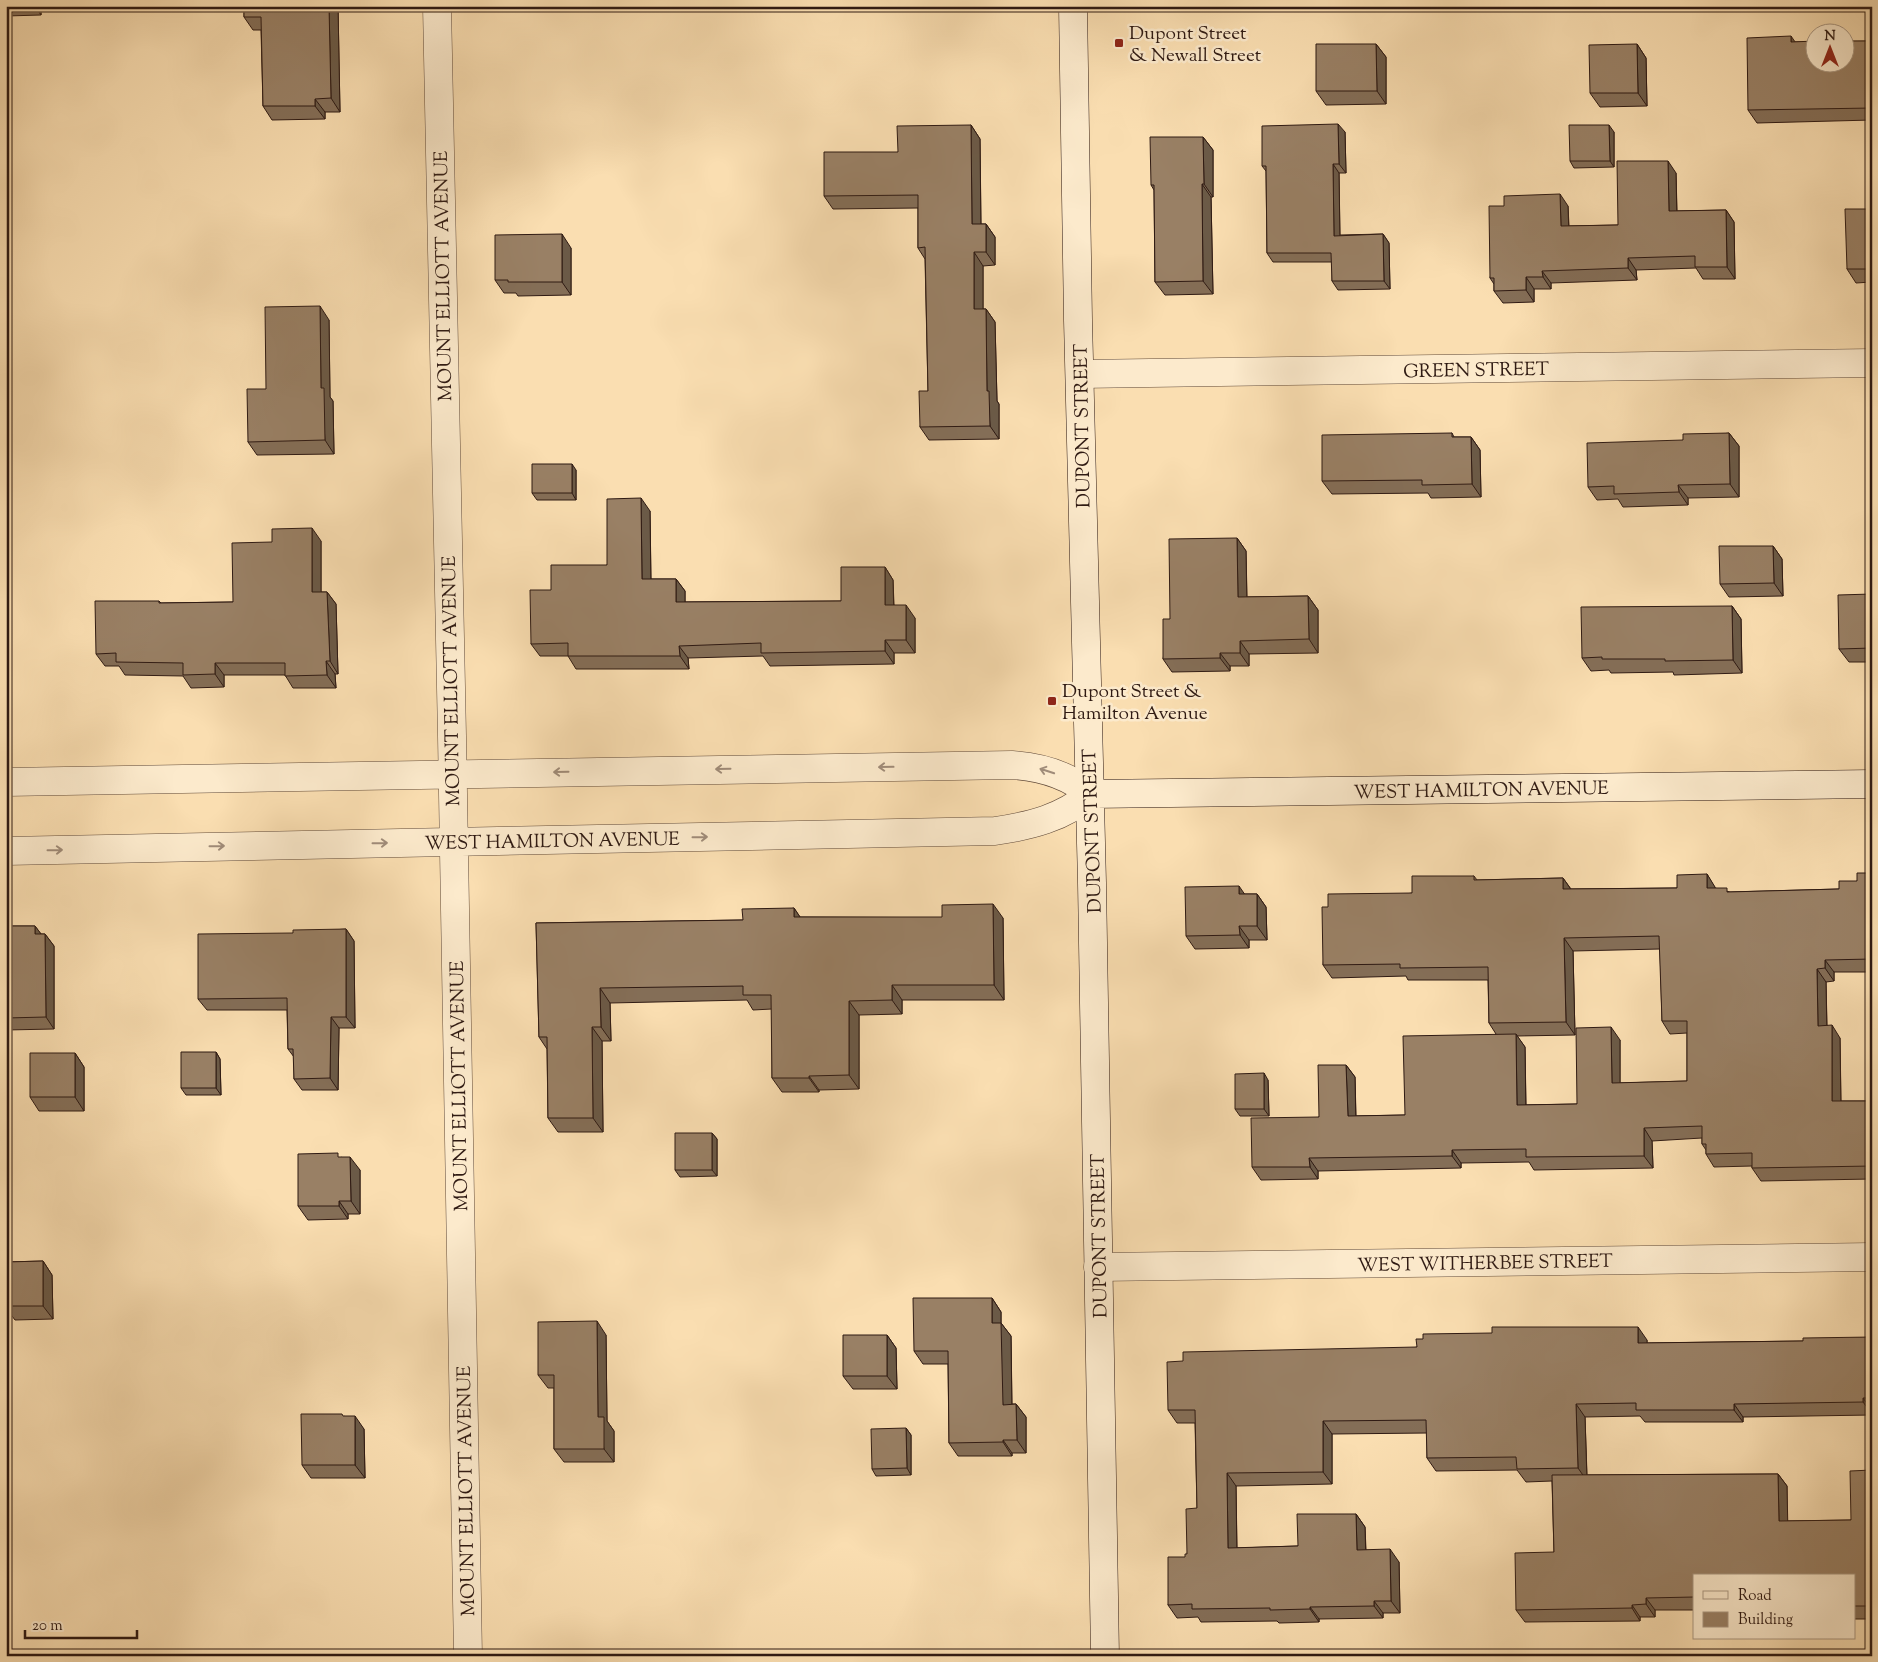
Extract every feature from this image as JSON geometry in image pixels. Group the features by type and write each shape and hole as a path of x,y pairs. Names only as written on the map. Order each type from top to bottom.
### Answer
{"street":[{"name":"MOUNT ELLIOTT AVENUE","path":"437,6 468,1656"},
{"name":"DUPONT STREET","path":"1073,6 1090,794 1105,1656"},
{"name":"GREEN STREET","path":"1080,374 1872,363"},
{"path":"6,782 1012,765 1034,767 1052,772 1075,782 1090,794"},
{"name":"WEST HAMILTON AVENUE","path":"6,851 994,831 1026,826 1046,820 1074,807 1090,794 1872,784"},
{"name":"WEST WITHERBEE STREET","path":"1098,1267 1872,1256"}],"building":[{"path":"244,6 329,6 331,98 315,99 315,106 263,106 261,17 244,17"},
{"path":"1791,36 1791,42 1806,41 1806,72 1856,72 1856,41 1872,41 1872,108 1748,110 1747,38"},
{"path":"1316,44 1376,44 1377,91 1316,91"},
{"path":"1637,44 1638,93 1590,93 1589,45"},
{"path":"1338,124 1339,164 1333,164 1334,236 1383,234 1384,281 1332,281 1331,253 1267,253 1266,166 1262,166 1262,126"},
{"path":"971,125 972,224 986,224 986,252 974,252 974,309 986,309 987,391 989,391 990,426 920,427 919,391 928,391 925,247 918,248 918,195 824,196 824,152 898,152 897,126"},
{"path":"1569,125 1609,125 1610,161 1570,161"},
{"path":"1150,137 1203,137 1203,281 1155,282 1154,185 1151,185"},
{"path":"1617,161 1668,161 1669,211 1726,210 1727,267 1695,267 1695,256 1628,258 1628,268 1542,271 1543,277 1526,277 1526,290 1494,291 1494,278 1490,278 1489,206 1504,206 1504,196 1560,194 1561,226 1618,225"},
{"path":"1845,209 1872,209 1872,269 1847,269"},
{"path":"562,234 562,282 508,282 508,280 495,280 495,235"},
{"path":"320,306 321,388 324,388 325,440 248,442 247,389 266,389 265,307"},
{"path":"1452,433 1452,437 1471,437 1472,484 1422,485 1422,480 1322,481 1322,435"},
{"path":"1729,433 1730,484 1678,485 1679,492 1614,494 1614,486 1588,487 1587,443 1683,440 1683,434"},
{"path":"532,464 572,464 572,493 532,493"},
{"path":"641,498 642,579 676,579 676,602 841,601 841,567 885,567 885,605 906,605 906,640 885,640 885,651 761,653 761,643 679,646 680,656 568,656 568,643 531,644 530,590 551,590 551,565 607,565 607,499"},
{"path":"312,528 312,592 327,592 330,661 326,661 327,675 285,676 285,663 215,663 215,674 183,675 183,663 116,662 116,653 96,654 95,601 159,601 159,603 233,602 232,543 272,542 272,529"},
{"path":"1237,538 1238,597 1308,596 1309,639 1240,641 1240,653 1220,653 1220,658 1163,659 1163,619 1170,619 1169,539"},
{"path":"1719,546 1773,546 1774,583 1720,584"},
{"path":"1872,594 1872,648 1839,649 1838,595"},
{"path":"1732,606 1733,660 1665,661 1665,659 1582,658 1581,607"},
{"path":"1857,873 1872,873 1872,959 1825,960 1825,968 1817,969 1818,1026 1832,1025 1832,1101 1872,1101 1872,1166 1752,1168 1752,1153 1706,1154 1706,1144 1702,1144 1702,1126 1644,1128 1644,1156 1526,1157 1526,1149 1452,1150 1452,1156 1309,1158 1310,1167 1252,1167 1251,1118 1319,1117 1318,1065 1346,1065 1348,1116 1405,1115 1403,1036 1516,1034 1517,1105 1577,1104 1576,1028 1611,1027 1612,1083 1687,1081 1687,1021 1662,1021 1659,936 1564,938 1566,1022 1489,1023 1488,967 1400,968 1400,964 1323,965 1322,907 1328,907 1328,894 1412,893 1412,876 1474,876 1474,880 1563,878 1563,889 1677,888 1677,875 1707,874 1707,888 1727,888 1727,892 1839,889 1839,881 1857,881"},
{"path":"1239,886 1239,894 1257,894 1257,926 1239,926 1240,935 1186,936 1185,887"},
{"path":"993,904 994,985 892,985 892,1000 849,1001 849,1075 772,1078 771,995 743,995 743,986 600,988 601,1027 592,1027 593,1118 548,1118 547,1037 539,1037 536,923 743,920 742,909 794,908 794,917 942,917 942,905"},
{"path":"6,926 35,926 35,934 45,934 46,1017 6,1018"},
{"path":"346,929 346,1017 331,1017 330,1078 294,1079 293,1049 288,1049 287,998 198,999 198,934 293,933 293,930"},
{"path":"181,1052 216,1052 216,1088 181,1088"},
{"path":"30,1053 75,1053 75,1097 30,1097"},
{"path":"1264,1073 1264,1109 1235,1109 1235,1074"},
{"path":"675,1133 712,1133 712,1170 675,1170"},
{"path":"338,1153 338,1157 350,1157 351,1201 339,1201 339,1206 298,1206 298,1154"},
{"path":"43,1261 43,1306 6,1306 6,1262"},
{"path":"913,1298 992,1298 992,1323 1001,1323 1003,1405 1016,1404 1017,1440 949,1443 948,1351 914,1351"},
{"path":"597,1321 598,1417 604,1417 604,1449 554,1449 554,1375 538,1375 538,1322"},
{"path":"1492,1327 1638,1327 1638,1343 1803,1341 1803,1338 1872,1337 1872,1398 1863,1398 1863,1402 1734,1404 1734,1410 1636,1410 1636,1403 1576,1404 1578,1468 1517,1469 1516,1457 1427,1458 1426,1420 1323,1421 1323,1472 1227,1473 1228,1548 1298,1546 1297,1514 1356,1514 1357,1550 1390,1549 1391,1601 1374,1601 1374,1606 1270,1610 1270,1608 1192,1609 1192,1604 1168,1605 1168,1557 1185,1557 1185,1554 1187,1554 1186,1509 1197,1508 1195,1410 1168,1410 1167,1362 1183,1361 1183,1352 1417,1347 1416,1339 1423,1339 1423,1334 1492,1333"},
{"path":"843,1335 887,1335 887,1376 843,1376"},
{"path":"301,1414 342,1414 343,1416 355,1416 355,1465 302,1465"},
{"path":"906,1428 907,1468 872,1469 871,1429"},
{"path":"1872,1470 1872,1606 1856,1606 1856,1574 1693,1574 1693,1597 1646,1598 1646,1604 1632,1605 1632,1608 1516,1610 1515,1553 1554,1552 1552,1475 1778,1474 1779,1521 1851,1520 1850,1471"}],"place":[{"name":"Dupont Street & Newall Street","path":"1119,43"},
{"name":"Dupont Street & Hamilton Avenue","path":"1052,701"}]}
